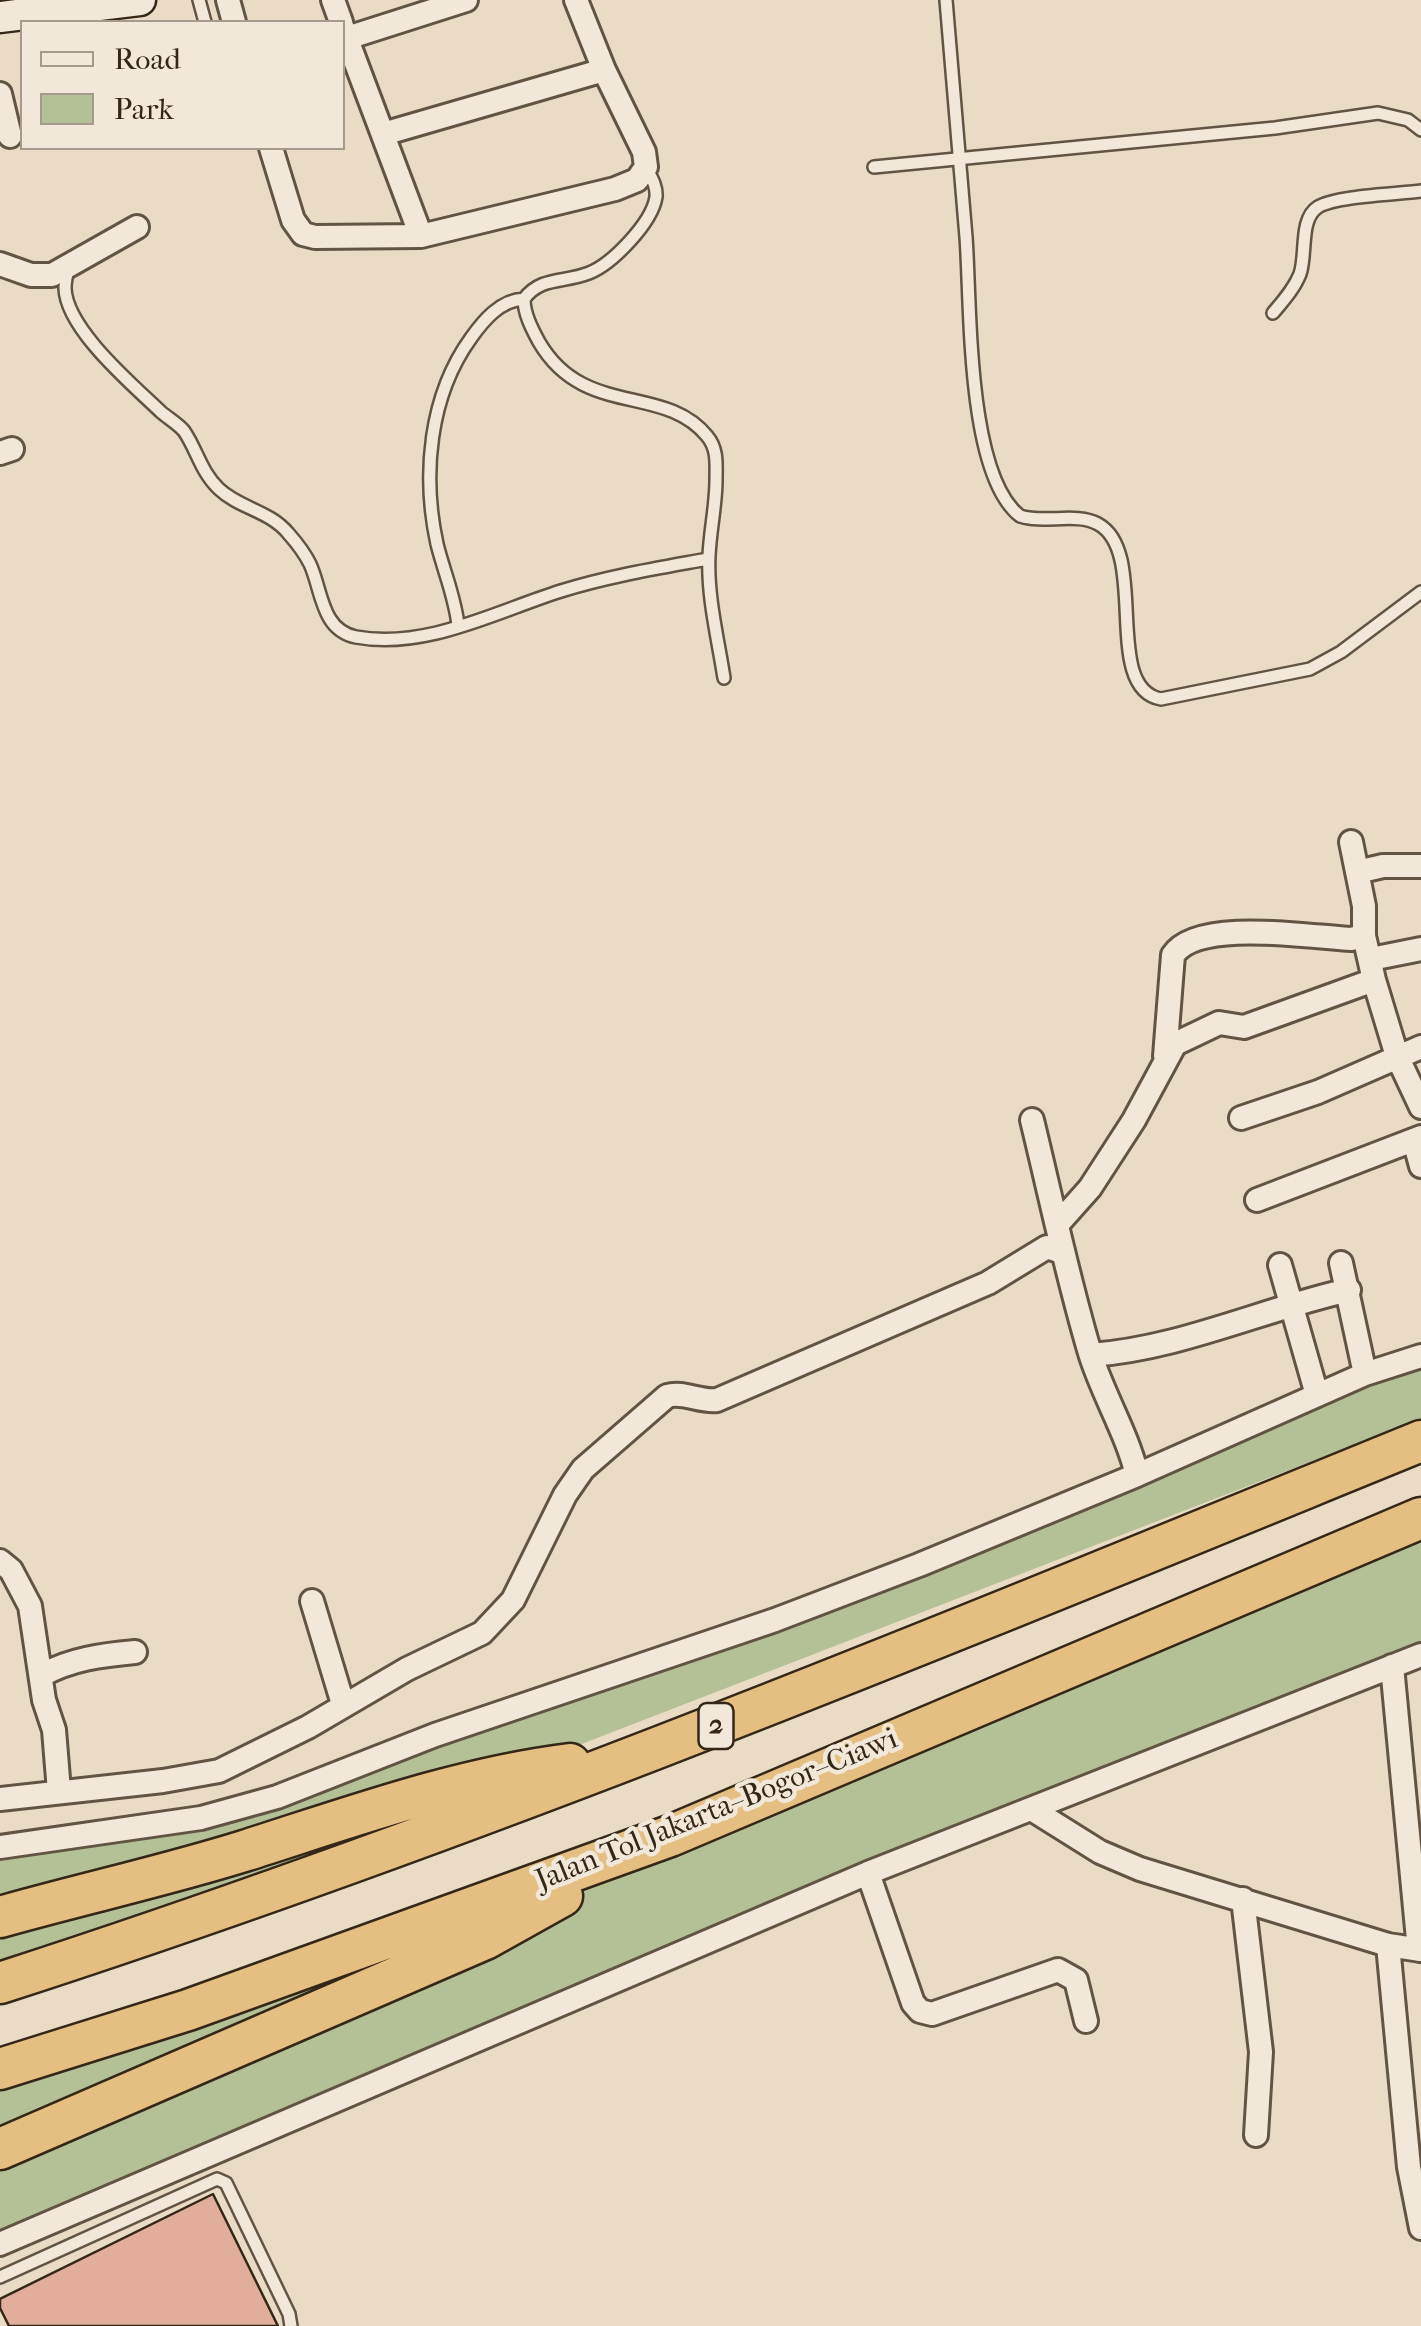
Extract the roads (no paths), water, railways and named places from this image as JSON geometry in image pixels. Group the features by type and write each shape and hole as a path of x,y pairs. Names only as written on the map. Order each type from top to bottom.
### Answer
{"highway":[{"name":"2","path":"0,1983 191,1921 784,1701 1421,1441"},
{"name":"Jalan Tol Jakarta–Bogor–Ciawi","path":"0,2069 154,2022 670,1836 1421,1518"},
{"path":"0,1917 239,1852 512,1771 636,1756"},
{"path":"0,2149 484,1939 670,1836"}],"street":[{"path":"345,29 466,0"},
{"path":"273,150 293,220 303,234 315,237 421,236 637,180 646,167 644,152 604,70 576,0"},
{"path":"0,17 120,2"},
{"path":"345,32 421,236"},
{"path":"383,134 604,70"},
{"path":"0,94 10,136"},
{"path":"0,264 32,275 52,275 137,227"},
{"path":"1351,842 1370,959 1396,1056 1421,1107"},
{"path":"1357,872 1383,866 1421,866"},
{"path":"1166,1056 1172,956 1181,946 1253,932 1351,939 1370,959"},
{"path":"1058,1226 1090,1188 1134,1120 1174,1044 1218,1024 1236,1028 1254,1025 1370,959 1421,949"},
{"path":"1241,1118 1318,1092 1421,1047"},
{"path":"1032,1120 1062,1252 1091,1355 1114,1418 1132,1452 1137,1475"},
{"path":"1257,1200 1418,1139 1421,1166"},
{"path":"0,1799 163,1781 219,1770 308,1727 343,1704 482,1633 513,1600 565,1495 583,1469 667,1396 716,1400 988,1283 1046,1247 1062,1252"},
{"path":"1341,1263 1365,1374"},
{"path":"1280,1265 1317,1395"},
{"path":"1091,1355 1136,1352 1292,1303 1349,1290"},
{"path":"0,1847 237,1810 436,1735 775,1620 932,1560 1365,1374 1421,1356"},
{"path":"0,1562 11,1570 30,1606 44,1700 54,1730 59,1791"},
{"path":"312,1602 343,1704"},
{"path":"42,1675 61,1665 135,1652"},
{"path":"0,2244 868,1873 1421,1655"},
{"path":"1033,1810 1100,1852 1140,1868 1388,1945 1420,1950 1392,1666"},
{"path":"219,1770 237,1810"},
{"path":"868,1873 913,2003 920,2011 932,2014 1058,1970 1076,1980 1086,2021"},
{"path":"1242,1899 1261,2052 1256,2135"},
{"path":"1388,1945 1409,2167 1421,2228"}],"lane":[{"path":"946,0 972,358 983,435 1000,493 1020,516 1096,522 1112,538 1123,578 1134,674 1141,689 1161,699 1310,669 1341,652 1421,592"},
{"path":"874,167 1275,128 1378,113 1408,120 1421,130"},
{"path":"458,625 455,598 435,530 430,444 449,372 482,323 495,311 524,299 542,284 584,276 628,242 649,216 655,201 655,184 646,167"},
{"path":"1273,313 1297,281 1306,252 1307,223 1316,208 1331,202 1421,191"},
{"path":"68,266 65,288 69,306 88,336 184,432 201,468 218,488 288,532 310,564 323,608 338,626 356,636 395,640 519,608 559,592 708,559"},
{"path":"524,299 536,338 565,374 601,393 683,415 707,436 716,454 708,559 724,678"},
{"path":"0,2277 217,2179 226,2183 289,2314 291,2326"}]}
